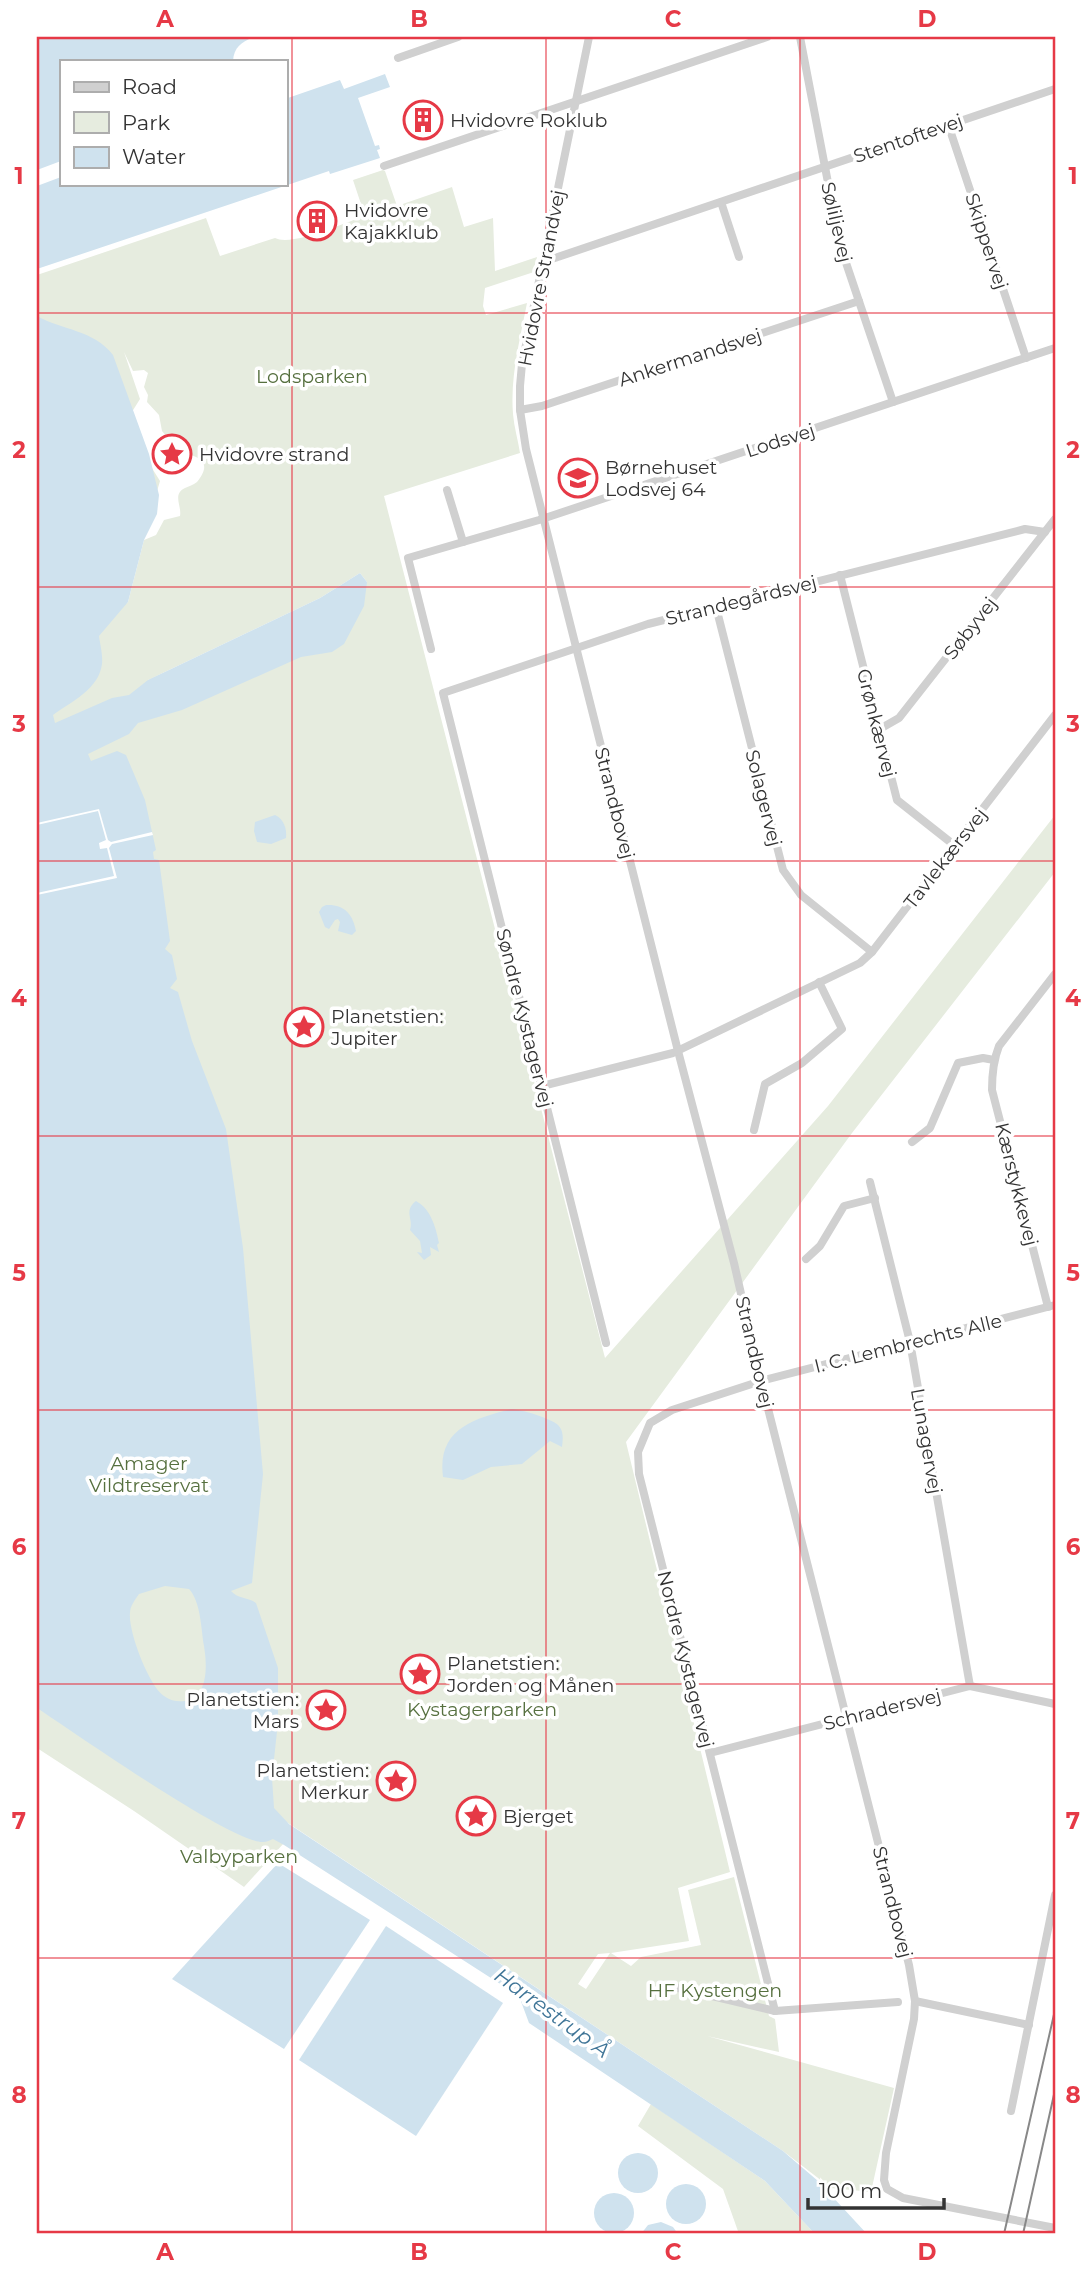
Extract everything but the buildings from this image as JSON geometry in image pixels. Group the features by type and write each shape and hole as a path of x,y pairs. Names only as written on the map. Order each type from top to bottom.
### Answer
{"street":[{"path":"398,58 458,37"},
{"name":"Hvidovre Strandvej","path":"544,519 526,449 520,410 520,386 589,37"},
{"path":"384,166 767,37"},
{"name":"Søliljevej","path":"800,37 840,245 893,402"},
{"name":"Stentoftevej","path":"543,262 1055,89"},
{"name":"Skippervej","path":"948,124 1026,358"},
{"path":"721,202 739,257"},
{"name":"Ankermandsvej","path":"520,410 566,398 859,301"},
{"name":"Lodsvej","path":"431,649 408,558 544,519 1055,348"},
{"path":"447,490 463,542"},
{"name":"Strandbovej","path":"544,519 734,1263 761,1381 909,1965 915,2001 914,2019 886,2153 884,2180 887,2189 903,2198 1055,2228"},
{"name":"Søbyvej","path":"878,730 899,718 1055,519"},
{"name":"Strandegårdsvej","path":"443,693 648,624 1025,529 1045,532"},
{"name":"Grønkærvej","path":"840,575 897,800 954,845"},
{"name":"Solagervej","path":"716,607 783,870 801,895 872,953"},
{"name":"Søndre Kystagervej","path":"443,693 606,1343"},
{"name":"Tavlekærsvej","path":"542,1086 678,1051 860,962 872,953 1055,715"},
{"name":"Kærstykkevej","path":"1052,1306 992,1090 994,1060 999,1046 1055,974"},
{"path":"754,1130 765,1084 802,1063 842,1029 819,982"},
{"path":"912,1142 930,1128 958,1062 983,1058 994,1060"},
{"name":"Lunagervej","path":"870,1182 910,1342 970,1686"},
{"path":"806,1259 820,1246 844,1206 875,1198"},
{"name":"I. C. Lembrechts Alle","path":"761,1381 1052,1306"},
{"name":"Nordre Kystagervej","path":"761,1381 672,1410 650,1423 638,1452 639,1477 775,2011"},
{"name":"Schradersvej","path":"710,1753 970,1686 1055,1703"},
{"path":"1011,2111 1055,1895"},
{"path":"674,1987 775,2011 898,2002"},
{"path":"915,2001 1029,2025"}],"green space":[{"path":"385,171 397,206 452,187 464,227 493,218 495,271 537,257 534,272 485,288 483,306 486,315 527,303 516,358 512,400 520,453 384,496 605,1358 828,1106 1055,815 1055,872 852,1133 626,1442 730,1872 678,1888 689,1941 611,1953 631,1966 641,1957 701,1945 688,1890 734,1877 769,2016 775,2019 779,2052 707,2036 894,2088 871,2192 831,2188 783,2151 288,1823 44,1712 177,1798 284,1843 244,1887 37,1748 37,275 206,218 220,256 275,238 283,240 306,237 365,216 353,180","holes":["124,352 133,371 144,370 148,373 144,387 148,395 147,402 159,415 162,431 167,437 163,446 194,456 204,465 197,482 179,493 180,516 164,520 156,535 144,540 128,602 124,605 160,481 135,441 130,415 140,399","360,573 367,582 148,680 320,598","610,1953 586,1989 578,1984 598,1954"]},
{"path":"651,2104 765,2181 815,2234 739,2234 723,2189 638,2126"}],"water":[{"path":"37,37 253,37 239,46 233,60 60,60 60,161 37,170"},
{"path":"385,74 390,87 358,98 375,146 379,145 380,149 377,150 380,158 287,185 287,98 340,80 344,89"},
{"path":"60,177 60,186 284,186 37,269 37,186"},
{"name":"Amager Vildtreservat","path":"37,316 97,340 113,355 149,454 159,495 157,514 144,540 128,602 99,636 102,661 100,673 90,688 53,715 55,723 112,698 129,695 148,680 320,598 360,573 367,582 364,606 344,644 332,652 301,657 182,710 138,723 129,734 88,754 91,761 117,751 126,755 145,800 156,850 153,852 154,859 159,860 170,941 165,949 172,955 177,979 170,988 178,992 192,1041 226,1129 243,1248 263,1474 252,1583 231,1591 256,1603 278,1668 278,1722 272,1778 274,1808 289,1824 783,2151 818,2181 867,2234 815,2234 765,2181 529,2023 519,1996 284,1845 273,1839 263,1842 246,1838 220,1825 37,1708","holes":["165,1586 189,1589 200,1616 206,1670 199,1693 185,1701 177,1701 167,1698 158,1690 146,1670 132,1632 130,1610 139,1594"]},
{"path":"275,815 284,825 286,838 271,844 257,842 255,822"},
{"path":"326,905 338,906 347,911 356,931 352,935 338,931 338,919 329,929 325,927 319,912"},
{"path":"416,1201 429,1214 439,1243 439,1252 430,1247 431,1255 424,1260 417,1252 422,1253 420,1241 410,1230 409,1212"},
{"path":"511,1409 536,1415 558,1425 562,1432 562,1447 550,1441 522,1464 491,1467 463,1480 443,1477 446,1448 460,1429 471,1422"},
{"path":"278,1863 370,1920 284,2049 172,1979"},
{"path":"386,1926 503,2003 416,2136 299,2060"},
{"path":"638,2153 646,2154 652,2159 657,2165 657,2181 652,2187 646,2192 638,2193 630,2192 624,2187 619,2181 618,2173 619,2165 624,2159 630,2154"},
{"path":"686,2184 694,2185 700,2190 705,2196 705,2212 700,2218 694,2223 686,2224 678,2223 672,2218 667,2212 666,2204 667,2196 672,2190 678,2185"},
{"path":"614,2193 622,2194 628,2199 633,2205 633,2221 628,2227 622,2232 614,2233 606,2232 600,2227 595,2221 594,2213 595,2205 600,2199 606,2194"},
{"path":"661,2222 673,2227 678,2234 641,2234 648,2225"}],"pier":[{"path":"99,809 108,840 111,842 152,832 153,835 112,844 109,848 117,878 37,895 114,876 107,848 100,849 99,843 106,840 98,811 37,825"}],"tram line":[{"path":"1004,2234 1055,2010"},
{"path":"1023,2234 1055,2090"}],"place":[{"name":"Hvidovre Roklub","path":"423,120"},
{"name":"Hvidovre Kajakklub","path":"317,221"},
{"name":"Hvidovre strand","path":"172,454"},
{"name":"Børnehuset Lodsvej 64","path":"578,478"},
{"name":"Planetstien: Jupiter","path":"304,1027"},
{"name":"Planetstien: Jorden og Månen","path":"420,1674"},
{"name":"Planetstien: Mars","path":"326,1710"},
{"name":"Planetstien: Merkur","path":"396,1781"},
{"name":"Bjerget","path":"476,1816"}],"park label":[{"name":"Lodsparken","path":"312,376"},
{"name":"Kystagerparken","path":"482,1709"},
{"name":"Valbyparken","path":"239,1856"},
{"name":"HF Kystengen","path":"715,1990"}],"water label":[{"name":"Harrestrup Å","path":"552,2013"}]}
